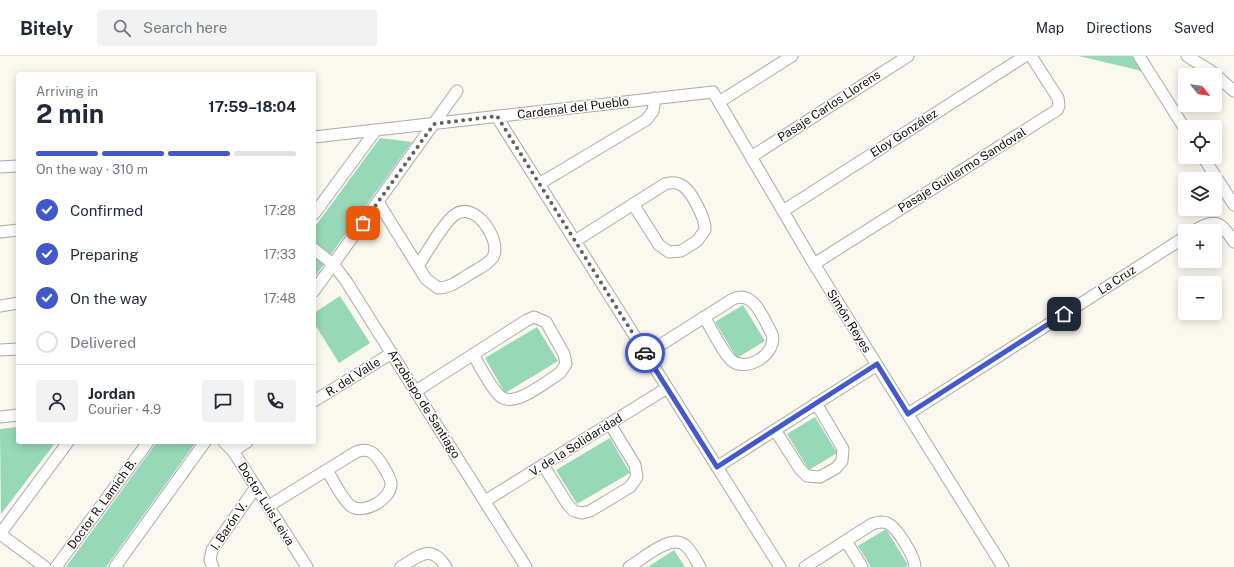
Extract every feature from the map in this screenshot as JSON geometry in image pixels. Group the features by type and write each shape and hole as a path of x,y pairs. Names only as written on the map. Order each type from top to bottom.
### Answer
{"street":[{"path":"719,102 792,56"},
{"name":"Pasaje Carlos Llorens","path":"751,157 908,56"},
{"name":"Eloy González","path":"783,211 1025,56"},
{"name":"Pasaje Guillermo Sandoval","path":"814,264 1057,110 1059,106 1058,98 1031,56"},
{"path":"1139,56 1179,120"},
{"path":"1187,56 1211,71 1234,91"},
{"path":"316,288 457,92"},
{"name":"Simón Reyes","path":"713,92 814,264 1003,567"},
{"name":"Cardenal del Pueblo","path":"316,137 713,92"},
{"path":"539,184 646,120 653,111 655,98"},
{"path":"497,116 780,567"},
{"path":"316,211 376,130"},
{"path":"1208,164 1234,205"},
{"path":"0,168 16,166"},
{"path":"575,241 633,204 665,184 678,184 688,191 703,217 705,230 697,241 681,251 673,253 665,251 659,245 633,204"},
{"path":"378,202 426,279 433,286 448,287 489,262 495,251 495,243 478,215 470,211 461,211 451,218 418,266"},
{"path":"1222,227 1226,230 1234,242"},
{"path":"0,232 16,230"},
{"name":"La Cruz","path":"908,414 1178,240"},
{"name":"Arzobispo de Santiago","path":"316,251 333,264 346,281 526,567"},
{"path":"646,354 704,317 736,298 748,298 755,304 772,334 772,348 767,354 748,364 735,362 728,356 704,317"},
{"path":"0,306 16,303"},
{"path":"416,391 473,354 527,320 534,317 546,322 564,354 566,361 564,368 560,373 519,398 511,401 500,396 473,354"},
{"path":"0,350 16,349"},
{"name":"R. del Valle","path":"316,400 392,353"},
{"path":"717,467 877,364"},
{"name":"V. de la Solidaridad","path":"485,501 668,388"},
{"path":"775,430 800,469 807,476 820,477 836,468 842,461 843,449 816,403"},
{"path":"0,417 16,415"},
{"path":"543,465 570,508 582,513 590,511 633,484 637,477 635,465 610,424"},
{"path":"45,567 0,534 67,444"},
{"name":"Doctor R. Lamich B.","path":"56,567 147,444"},
{"path":"116,567 204,444"},
{"name":"Doctor Luis Leiva","path":"226,444 233,451 269,507 303,566"},
{"path":"233,451 244,444"},
{"path":"269,507 327,470 356,452 368,450 376,457 390,479 390,490 385,496 368,507 356,508 349,504 327,470"},
{"name":"I. Barón V.","path":"213,567 210,560 212,550 256,487"},
{"path":"804,567 876,522 889,523 895,529 913,557 914,567"},
{"path":"629,567 666,544 674,541 686,546 700,567"},
{"path":"846,541 862,567"},
{"path":"401,567 420,555 428,553 437,556 446,567"}],"green space":[{"path":"1079,56 1132,56 1142,71"},
{"path":"380,138 412,142 316,275 316,225"},
{"path":"340,296 370,343 339,363 316,326 316,312"},
{"path":"743,305 765,341 737,358 715,322"},
{"path":"537,327 558,361 505,393 485,358"},
{"path":"815,417 837,453 809,470 787,434"},
{"path":"16,427 16,444 54,444 1,514 0,429"},
{"path":"610,438 630,473 577,504 556,470"},
{"path":"156,444 195,444 106,567 66,567"},
{"path":"886,529 908,565 905,567 871,567 858,546"},
{"path":"674,550 685,567 648,567"}],"way so far":[{"path":"363,223 434,124 497,116 645,353"}],"route":[{"path":"645,353 717,467 877,364 908,414 1064,314"}]}
